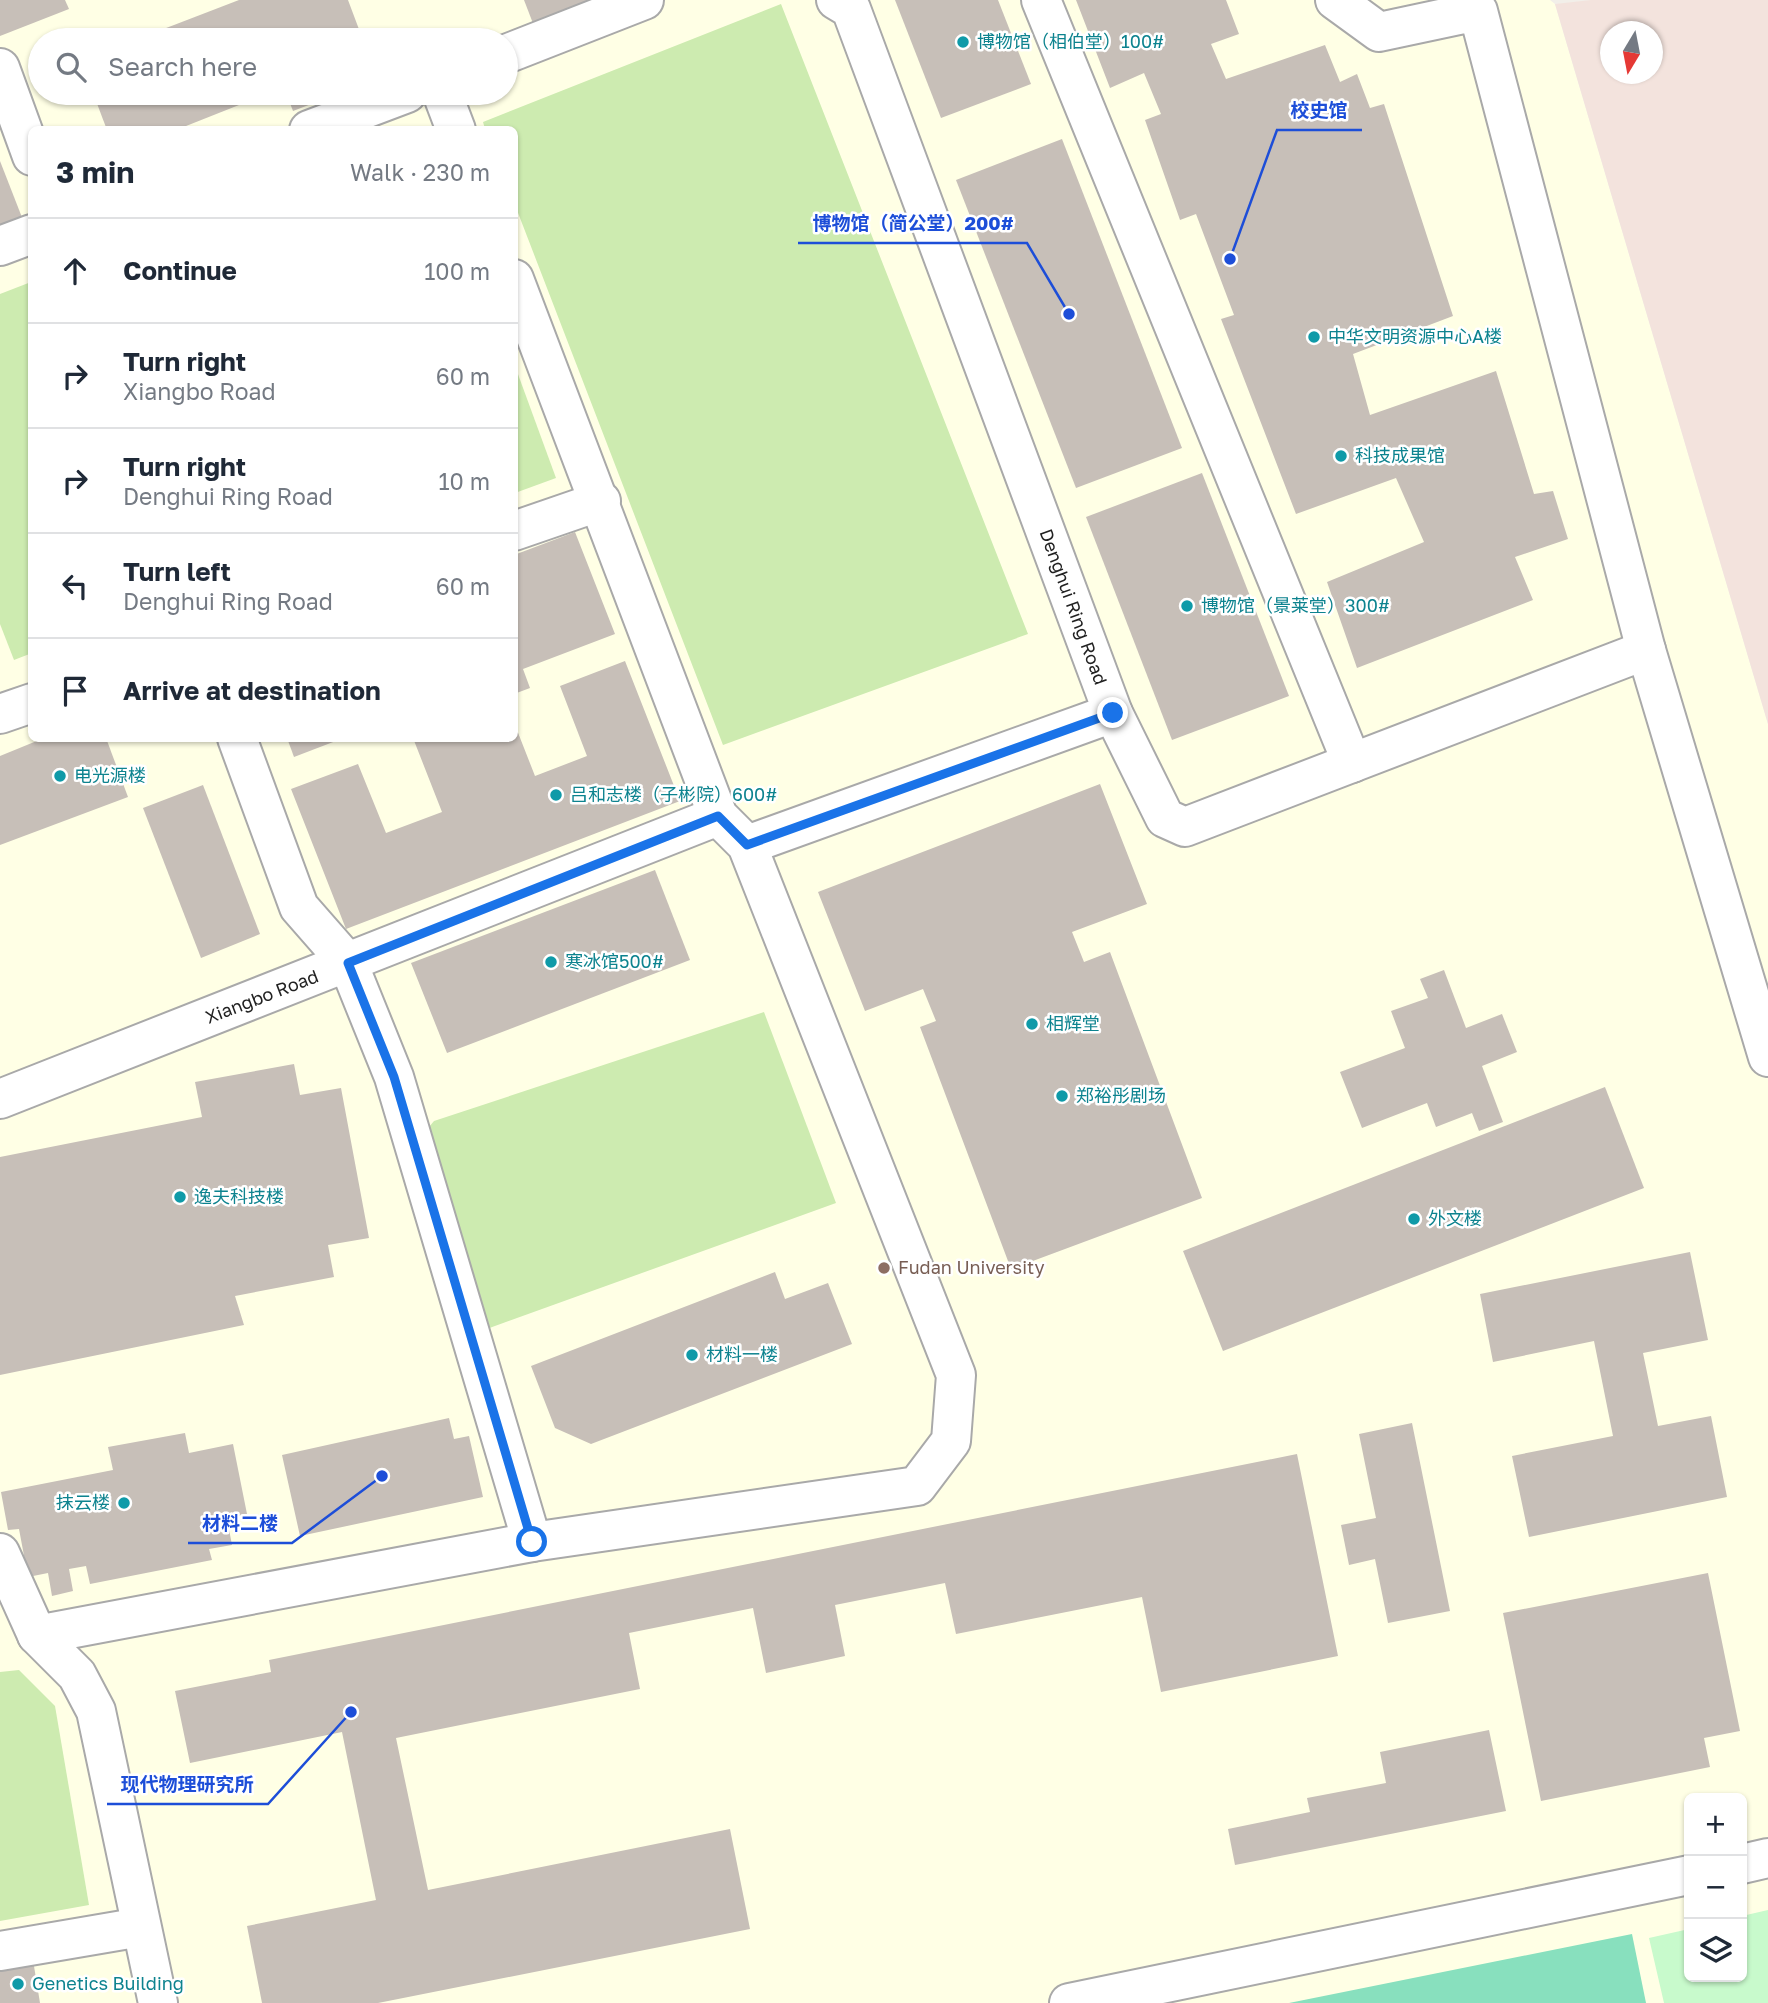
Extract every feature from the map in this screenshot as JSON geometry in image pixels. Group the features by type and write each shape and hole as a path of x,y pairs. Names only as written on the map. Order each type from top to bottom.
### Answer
{"lane":[{"path":"518,49 644,0"},
{"name":"Denghui Ring Road","path":"836,0 851,9 1113,713 1166,818 1185,827 1646,650"},
{"path":"1041,0 1352,763"},
{"path":"1335,0 1379,32 1478,11 1646,650 1768,1057"},
{"path":"0,68 28,145"},
{"path":"320,126 375,105"},
{"path":"447,105 454,126"},
{"path":"0,246 28,236"},
{"path":"37,1635 532,1542 917,1486 951,1441 956,1375 747,845 718,816 601,501 518,289"},
{"path":"518,530 601,501"},
{"path":"0,714 28,704"},
{"path":"747,845 1113,713"},
{"path":"238,742 299,907 348,963 394,1077 532,1542"},
{"name":"Xiangbo Road","path":"0,1099 718,816"},
{"path":"0,1553 37,1635 77,1675 96,1711 158,2003"},
{"path":"1747,1863 1768,1858"},
{"path":"1069,2003 1684,1876"},
{"path":"0,1951 142,1927"}],"shaded area":[{"name":"Fudan University","path":"0,0 1550,0 1555,4 1768,724 1768,2003 0,2003"},
{"path":"1591,0 1768,0 1768,724 1555,4"}],"green space":[{"path":"781,4 1028,634 723,745 518,213 518,126 484,126 483,122"},
{"path":"28,283 28,655 14,660 0,624 0,294"},
{"path":"518,374 556,478 518,492"},
{"path":"764,1012 836,1203 484,1330 424,1133 434,1121"},
{"path":"19,1670 55,1706 89,1905 0,1921 0,1672"},
{"path":"1768,1910 1768,2003 1664,2003 1649,1938 1684,1930 1684,1982 1747,1982 1747,1915"},
{"path":"1632,1934 1646,2003 1289,2003"}],"building":[{"path":"0,0 65,0 69,9 0,36"},
{"path":"239,0 348,0 358,28 166,28"},
{"path":"524,0 601,0 534,26"},
{"name":"博物馆（相伯堂）100#","path":"895,0 998,0 1031,84 941,118"},
{"name":"中华文明资源中心A楼","path":"1076,0 1226,0 1239,34 1211,44 1226,79 1325,45 1340,82 1357,74 1370,108 1384,104 1453,316 1353,354 1370,415 1496,371 1534,494 1553,491 1568,539 1515,557 1533,600 1357,668 1327,582 1424,542 1396,478 1296,514 1221,319 1234,315 1196,214 1180,220 1145,120 1161,114 1144,73 1110,88"},
{"path":"98,105 239,105 186,126 105,126"},
{"path":"291,105 309,105 293,111"},
{"path":"1062,139 1182,448 1076,488 956,180"},
{"path":"0,161 23,220 0,229"},
{"name":"博物馆（景莱堂）300#","path":"1202,473 1289,696 1172,740 1086,517"},
{"path":"575,532 615,634 523,669 530,688 518,692 518,553"},
{"name":"吕和志楼（子彬院）600#","path":"625,661 680,801 346,929 291,789 358,764 386,833 442,812 415,742 518,742 518,733 535,776 587,756 560,686"},
{"name":"电光源楼","path":"34,742 107,742 128,797 0,845 0,756"},
{"path":"288,742 333,742 294,757"},
{"name":"相辉堂","path":"1100,784 1147,904 1072,932 1084,962 1110,952 1202,1198 1011,1269 920,1027 936,1021 923,989 865,1011 818,892"},
{"path":"203,785 260,934 201,958 143,808"},
{"name":"寒冰馆500#","path":"655,870 690,960 447,1053 411,963"},
{"path":"1444,970 1466,1028 1502,1014 1517,1052 1482,1066 1503,1122 1479,1131 1472,1113 1436,1127 1427,1103 1362,1128 1340,1072 1405,1048 1391,1011 1428,998 1420,979"},
{"name":"逸夫科技楼","path":"294,1064 300,1095 341,1088 369,1238 328,1245 334,1277 235,1296 244,1325 0,1375 0,1157 202,1117 195,1082"},
{"name":"外文楼","path":"1605,1087 1644,1188 1223,1351 1183,1251"},
{"path":"1690,1252 1708,1340 1643,1353 1658,1426 1711,1416 1727,1497 1529,1537 1512,1456 1613,1436 1594,1341 1493,1362 1480,1294"},
{"name":"材料一楼","path":"775,1272 785,1299 828,1283 852,1344 591,1444 555,1428 531,1366"},
{"path":"449,1418 454,1439 469,1436 483,1497 300,1536 282,1455"},
{"path":"1412,1423 1450,1611 1388,1623 1375,1559 1349,1565 1341,1525 1376,1518 1359,1434"},
{"name":"抹云楼","path":"185,1433 189,1453 233,1444 247,1514 227,1519 232,1545 209,1549 212,1560 90,1584 86,1566 69,1569 73,1591 52,1596 48,1573 28,1577 19,1529 8,1530 1,1492 113,1470 108,1447"},
{"path":"1297,1454 1338,1656 1161,1692 1142,1597 956,1634 945,1583 835,1605 845,1656 766,1673 753,1608 629,1633 640,1689 396,1738 428,1890 730,1829 750,1929 378,2003 262,2003 247,1926 376,1900 342,1732 190,1763 175,1691 271,1672 269,1660"},
{"path":"1708,1573 1740,1731 1704,1738 1710,1767 1541,1801 1503,1613"},
{"path":"1489,1730 1506,1811 1235,1865 1228,1829 1310,1812 1307,1798 1386,1783 1380,1752"},
{"name":"Genetics Building","path":"33,1960 40,2003 0,2003 0,1965"}],"place":[{"name":"博物馆（相伯堂）100#","path":"963,42"},
{"name":"校史馆","path":"1230,259"},
{"name":"博物馆（简公堂）200#","path":"1069,314"},
{"name":"中华文明资源中心A楼","path":"1314,337"},
{"name":"科技成果馆","path":"1341,456"},
{"name":"博物馆（景莱堂）300#","path":"1187,606"},
{"name":"电光源楼","path":"60,776"},
{"name":"吕和志楼（子彬院）600#","path":"556,795"},
{"name":"寒冰馆500#","path":"551,962"},
{"name":"相辉堂","path":"1032,1024"},
{"name":"郑裕彤剧场‌","path":"1062,1096"},
{"name":"逸夫科技楼","path":"180,1197"},
{"name":"外文楼","path":"1414,1219"},
{"name":"Fudan University","path":"884,1268"},
{"name":"材料一楼","path":"692,1355"},
{"name":"材料二楼","path":"382,1476"},
{"name":"抹云楼","path":"124,1503"},
{"name":"现代物理研究所","path":"351,1712"},
{"name":"Genetics Building","path":"18,1984"}],"route":[{"path":"532,1542 394,1077 348,963 718,816 747,845 1113,713"}]}
